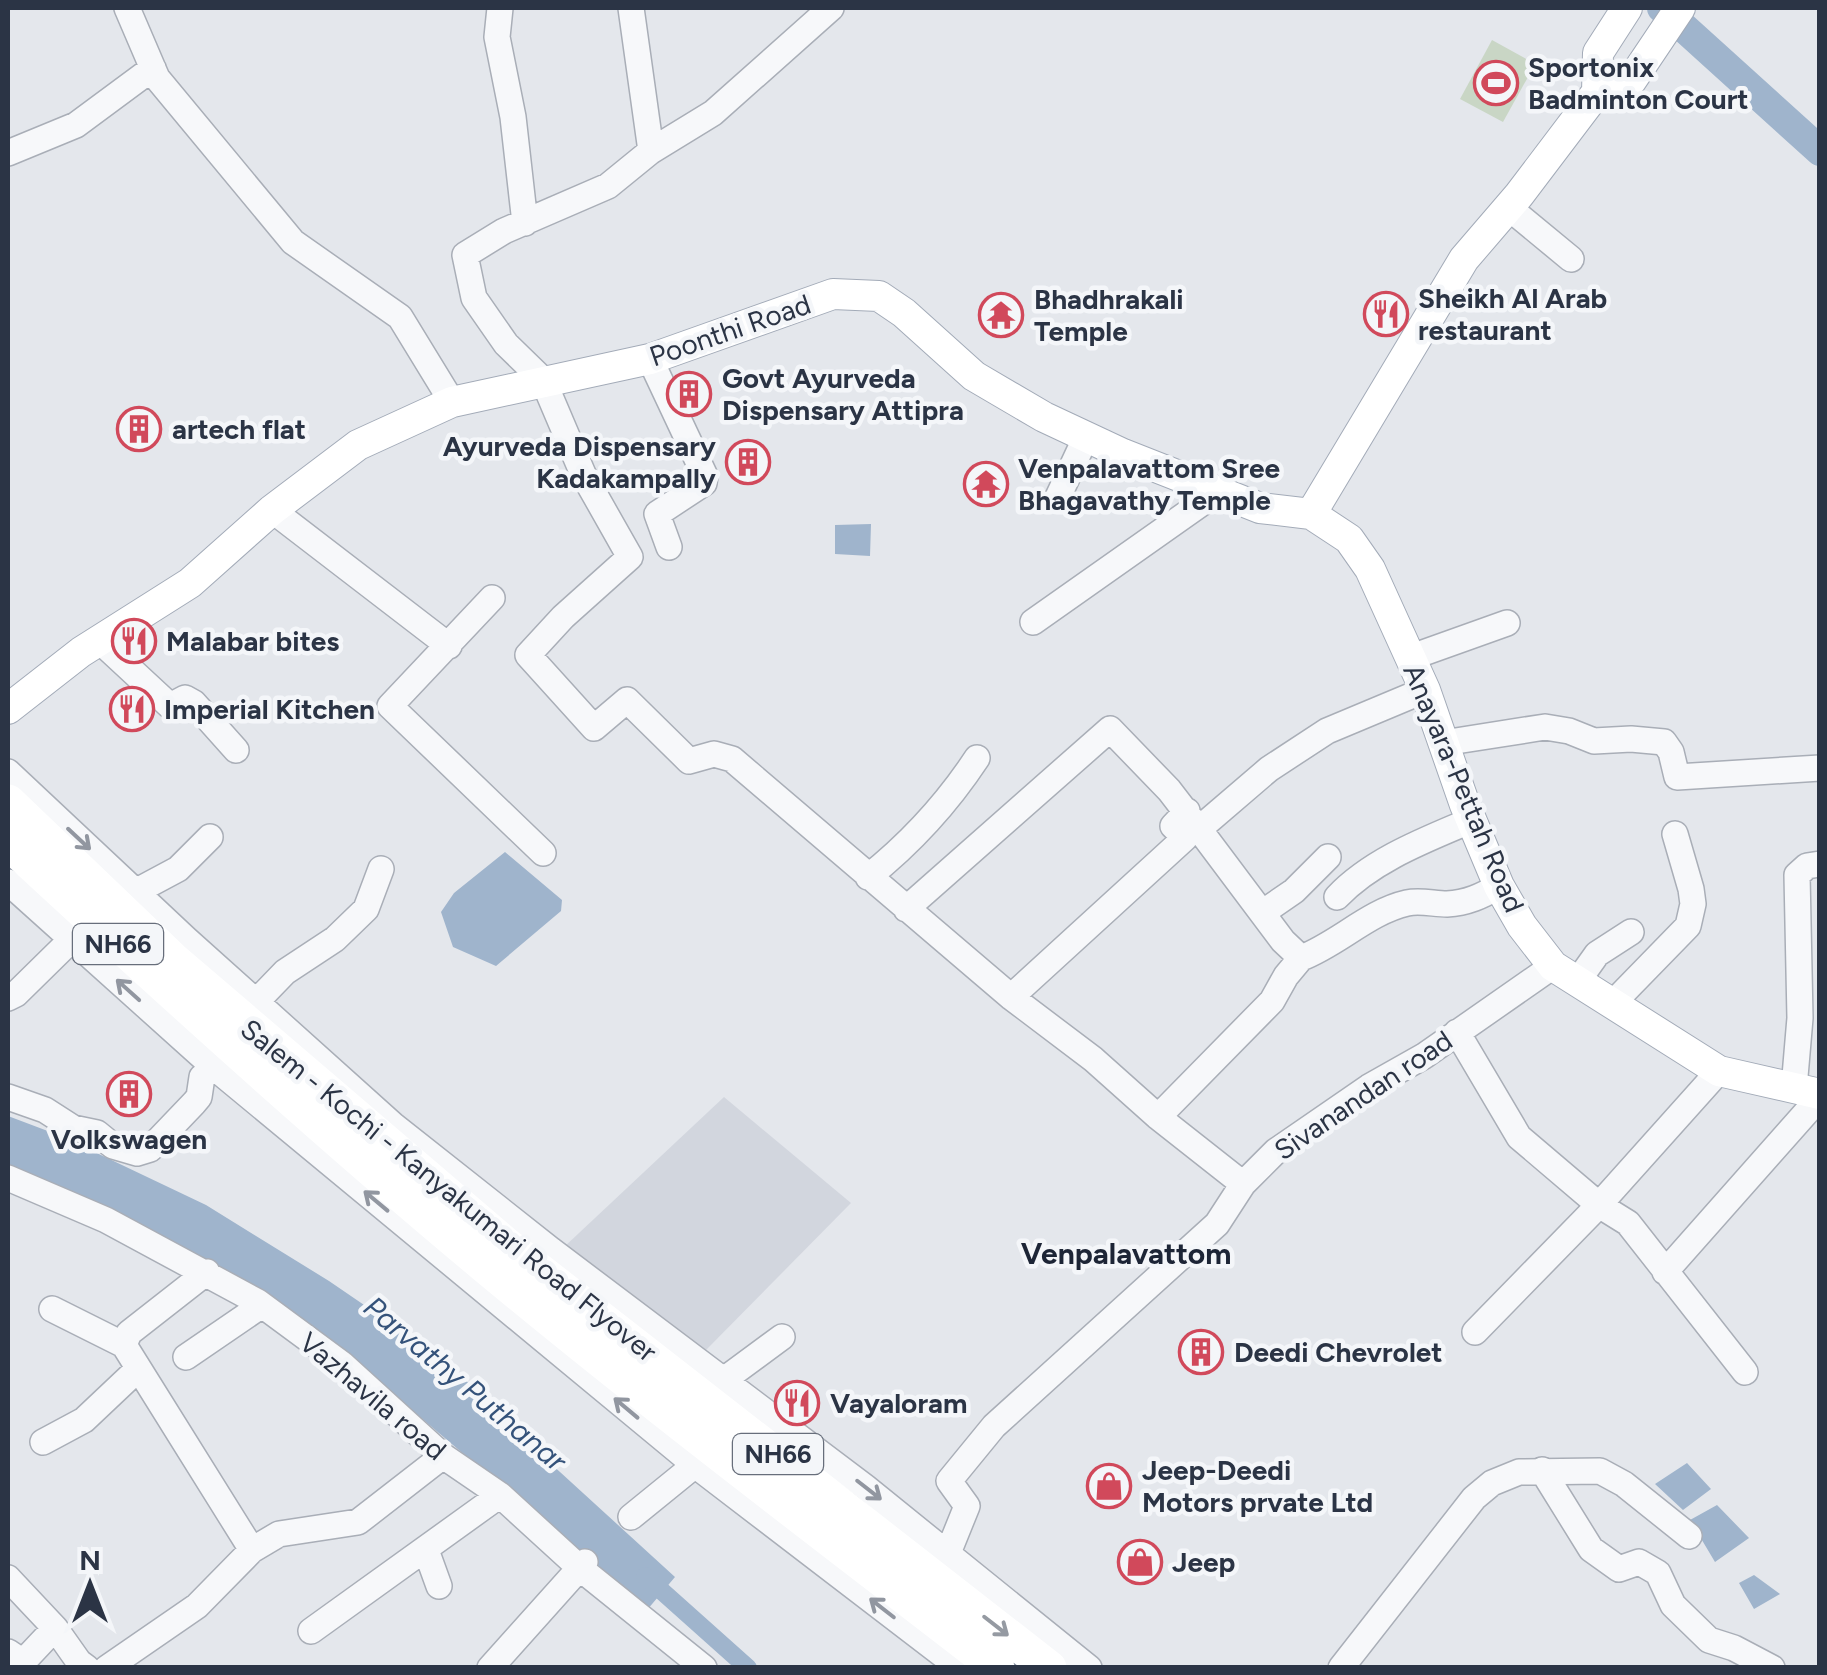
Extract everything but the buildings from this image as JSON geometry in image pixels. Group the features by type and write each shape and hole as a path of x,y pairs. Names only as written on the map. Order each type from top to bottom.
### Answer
{"highway":[{"name":"Salem - Kochi - Kanyakumari Road Flyover","path":"8,802 172,959 505,1244 1049,1668"},
{"name":"Salem - Kochi - Kanyakumari Road Flyover","path":"8,842 229,1046 485,1265 696,1435 997,1668"}],"main road":[{"path":"1311,514 1464,259 1597,92 1631,82 1680,8"},
{"path":"1597,92 1598,53 1620,19"},
{"name":"Poonthi Road","path":"8,710 81,652 190,583 272,510 358,445 452,402 650,359 833,294 879,296 974,376 1008,398 1086,437 1216,493 1260,508 1311,514"},
{"name":"Anayara-Pettah Road","path":"1311,514 1349,539 1370,569 1425,690 1499,886 1522,926 1566,974 1719,1071 1811,1093"},
{"path":"8,734 92,664 101,642"}],"street":[{"path":"127,8 157,78 293,242 400,317 452,402"},
{"path":"500,8 497,37 514,117 525,223"},
{"path":"632,8 651,151"},
{"path":"831,8 713,113 651,151 608,186 504,231 465,256 474,298 506,344 543,380 583,474 630,557 563,617 528,655 594,728 627,700 689,761 714,754 732,759 1011,997 1243,1184"},
{"path":"8,152 76,126 153,68"},
{"path":"1508,206 1571,259"},
{"path":"650,359 705,476 704,483 657,514 669,547"},
{"path":"1058,497 1086,437"},
{"path":"1033,622 1216,493"},
{"path":"272,510 449,646"},
{"path":"492,598 390,706 542,854"},
{"path":"1409,658 1507,623"},
{"path":"101,642 170,706 189,699 236,750"},
{"path":"1011,997 1185,838 1173,826 1193,820 1327,731 1425,690"},
{"path":"1443,743 1559,728 1594,741 1664,742 1672,752 1676,777 1820,768"},
{"path":"906,909 1110,729 1193,820 1301,958"},
{"path":"868,877 906,847 950,799 977,758"},
{"path":"8,772 256,1002 408,1136 948,1553 1089,1668"},
{"path":"1337,898 1352,882 1401,853 1472,820"},
{"path":"1612,1004 1688,926 1693,904 1676,834"},
{"path":"136,892 178,870 210,837"},
{"path":"1262,912 1294,891 1328,857"},
{"path":"1665,1272 1811,1093 1800,1018 1797,876 1807,866 1820,864"},
{"path":"256,1002 285,972 335,939 366,908 381,870"},
{"path":"8,882 214,1068 695,1464 960,1668"},
{"path":"1158,1117 1272,1001 1301,958 1407,902 1448,904 1475,900 1499,886"},
{"name":"Sivanandan road","path":"948,1553 967,1506 949,1480 994,1426 1216,1224 1243,1184 1276,1152 1457,1032 1566,974 1631,932"},
{"path":"8,998 72,940"},
{"path":"1457,1032 1519,1137 1599,1205 1628,1223 1746,1372"},
{"path":"8,1097 45,1110 73,1128 96,1133 112,1146 136,1153 150,1149 194,1103 200,1096 202,1077 214,1068"},
{"path":"1475,1332 1599,1205 1719,1071"},
{"name":"Vazhavila road","path":"8,1178 77,1206 207,1272 262,1305 342,1364 443,1456 500,1495 704,1668"},
{"path":"124,1346 129,1333 207,1272"},
{"path":"186,1357 262,1305"},
{"path":"52,1309 124,1346 252,1550"},
{"path":"725,1379 782,1337"},
{"path":"42,1442 84,1420 138,1369"},
{"path":"107,1668 197,1606 252,1550 279,1534 358,1522 443,1456"},
{"path":"630,1518 695,1464"},
{"path":"1542,1470 1597,1554 1619,1569 1639,1562 1658,1573 1673,1605 1709,1640 1772,1668"},
{"path":"1342,1668 1474,1498 1492,1483 1518,1472 1600,1471 1624,1484 1689,1536"},
{"path":"311,1631 500,1495"},
{"path":"426,1550 439,1586"},
{"path":"490,1668 583,1566"},
{"path":"8,1578 87,1668"},
{"path":"8,1652 23,1662 55,1628"}],"shaded area":[{"path":"724,1097 851,1203 706,1350 563,1248"}],"green space":[{"name":"Sportonix Badminton Court","path":"1492,40 1530,61 1533,68 1503,122 1460,99"}],"water":[{"path":"871,524 870,556 835,554 835,525"},
{"path":"505,852 562,900 561,911 496,966 453,947 441,912 454,893"},
{"path":"8,1116 61,1136 206,1205 329,1281 449,1363 514,1430 675,1577 647,1610 346,1354 8,1172"},
{"path":"1687,1463 1711,1489 1683,1510 1655,1484"},
{"path":"1717,1505 1749,1538 1715,1562 1690,1520"},
{"path":"1754,1575 1780,1594 1754,1609 1739,1583"}],"waterway":[{"path":"1662,8 1820,151"},
{"name":"Parvathy Puthanar","path":"645,1576 748,1668"}],"place":[{"name":"Sportonix Badminton Court","path":"1496,83"},
{"name":"Sheikh Al Arab restaurant","path":"1386,314"},
{"name":"Bhadhrakali Temple","path":"1001,315"},
{"name":"Govt Ayurveda Dispensary Attipra","path":"689,394"},
{"name":"artech flat","path":"139,429"},
{"name":"Ayurveda Dispensary Kadakampally","path":"748,462"},
{"name":"Venpalavattom Sree Bhagavathy Temple","path":"986,484"},
{"name":"Malabar bites","path":"134,641"},
{"name":"Imperial Kitchen","path":"132,709"},
{"name":"Volkswagen","path":"129,1094"},
{"name":"Deedi Chevrolet","path":"1201,1352"},
{"name":"Vayaloram","path":"797,1403"},
{"name":"Jeep-Deedi Motors prvate Ltd","path":"1109,1486"},
{"name":"Jeep","path":"1140,1562"}],"district":[{"name":"Venpalavattom","path":"1126,1254"}]}
